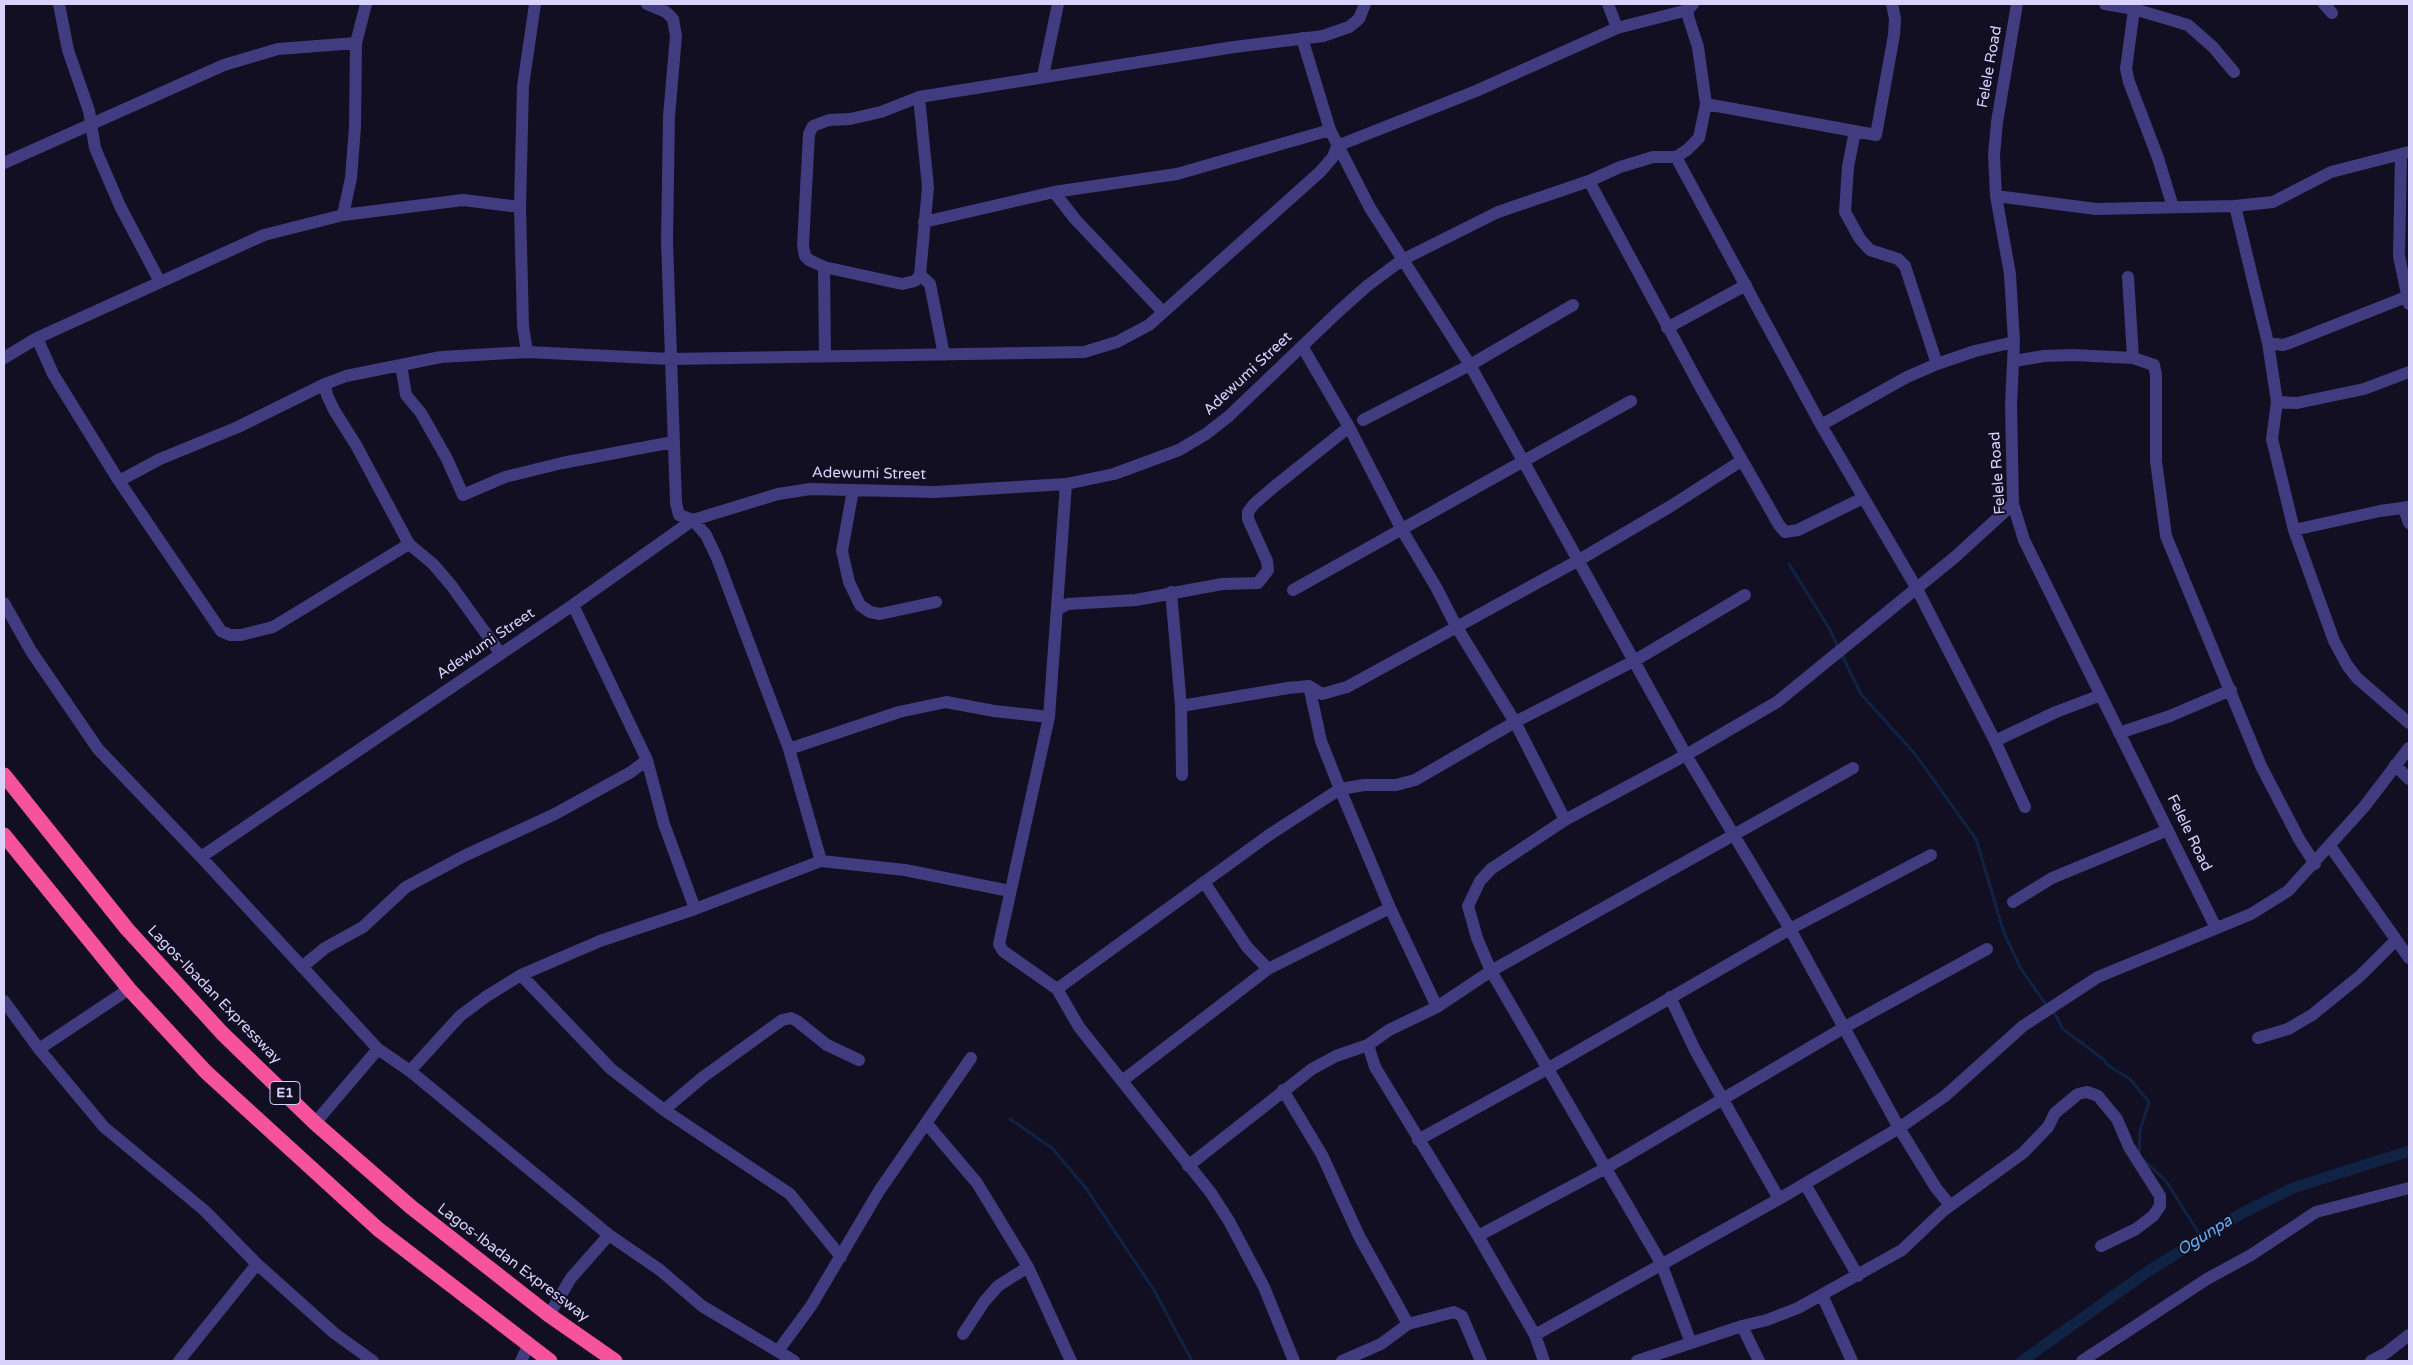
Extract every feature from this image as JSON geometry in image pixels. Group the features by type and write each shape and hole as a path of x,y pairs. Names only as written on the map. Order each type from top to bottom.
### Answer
{"highway":[{"name":"Lagos-Ibadan Expressway","path":"4,775 127,930 222,1033 315,1123 411,1207 549,1315 615,1361"},
{"name":"E1","path":"4,836 129,989 206,1072 364,1216 528,1346 550,1361"}],"street":[{"path":"59,4 68,50 89,111 90,124 98,156 120,206 160,282"},
{"path":"343,215 351,178 355,127 356,43 366,4"},
{"path":"528,352 523,326 520,207 523,86 535,4"},
{"path":"647,4 666,12 673,19 676,36 669,125 667,240 676,504 679,515 693,520 706,535 716,558 789,750 821,861"},
{"path":"1043,76 1058,4"},
{"path":"919,96 928,187 920,275 915,281 902,284 824,267 805,256 803,245 809,134 813,126 829,120 850,119 882,112 919,96 1043,76 1322,36 1349,27 1359,19 1365,4"},
{"path":"1608,4 1617,28"},
{"path":"1706,104 1876,135 1894,35 1895,19 1892,4"},
{"name":"Felele Road","path":"2018,4 1996,129 1994,155 1996,196 2010,274 2014,342 2011,406 2014,504 2024,540 2216,928"},
{"path":"2105,4 2134,9 2188,25 2213,47 2234,72"},
{"path":"119,481 160,459 238,428 325,384 346,376 441,357 528,352 671,359 1084,352 1117,342 1149,325 1162,311 1320,172 1337,146 1476,91 1617,28 1691,7 1706,104 1699,138 1676,157 1821,425 1917,589 1995,741 2025,807"},
{"path":"2134,9 2126,69 2129,82 2158,158 2173,207"},
{"path":"1302,38 1330,130 1370,208 1470,365 1525,461 1686,755 1790,929 1899,1128 1936,1188 1950,1205"},
{"path":"4,163 224,65 278,49 356,43"},
{"path":"924,222 1054,192 1177,174 1330,130"},
{"path":"1855,131 1848,167 1845,212 1860,239 1870,250 1898,259 1905,266 1937,364"},
{"path":"1996,196 2096,209 2235,206 2273,202 2332,172 2405,153 2399,256 2408,301 2283,345 2268,343"},
{"name":"Adewumi Street","path":"201,857 573,605 693,520 778,494 810,488 935,492 1066,484 1114,474 1179,450 1206,434 1229,416 1367,286 1402,260 1498,212 1589,181 1620,167 1653,157 1676,157"},
{"path":"1589,181 1741,461 1774,519 1785,532 1798,530 1863,498"},
{"path":"1054,192 1075,219 1162,311"},
{"path":"4,358 37,338 264,235 343,215 463,200 520,207"},
{"path":"2235,206 2268,343 2278,402 2272,439 2294,530 2334,641 2347,664 2356,678 2409,723"},
{"path":"824,267 825,356"},
{"path":"920,275 930,284 944,355"},
{"path":"2128,277 2133,358"},
{"path":"1668,328 1746,285"},
{"path":"1363,420 1470,365 1573,305"},
{"path":"37,338 53,374 119,481 221,631 241,635 273,627 409,544"},
{"path":"1821,425 1907,377 1937,364 1974,351 2014,342"},
{"path":"1302,346 1349,427 1402,530 1436,587 1456,626 1515,722 1565,820"},
{"path":"2014,361 2044,356 2073,355 2133,358 2154,366 2156,375 2156,461 2166,536 2176,565 2232,690 2261,766 2299,839 2316,864"},
{"path":"401,365 406,395 421,414 443,452 463,495 505,477 562,463 674,442"},
{"path":"2278,402 2287,404 2297,403 2364,389 2409,372"},
{"path":"325,384 327,395 334,410 356,445 409,544 433,564 451,584 500,653"},
{"path":"1293,590 1631,401"},
{"path":"1058,609 1068,604 1136,600 1222,584 1258,583 1268,570 1267,561 1248,519 1248,512 1254,504 1275,486 1349,427"},
{"path":"1181,706 1309,686 1322,694 1346,687 1579,560 1671,506 1741,461"},
{"path":"1066,484 1049,717 998,944 1003,951 1057,989 1079,1027 1211,1193 1229,1221 1264,1287 1294,1361"},
{"path":"853,490 842,551 849,582 860,605 870,612 880,614 936,602"},
{"path":"1691,1343 1661,1263 1604,1169 1491,971 1477,938 1468,906 1480,881 1491,869 1565,820 1686,755 1777,702 1917,589 2014,504"},
{"path":"2294,530 2380,510 2407,508 2409,523"},
{"path":"1171,592 1181,706 1182,775"},
{"path":"1057,989 1269,835 1340,790 1364,785 1396,785 1415,780 1515,722 1634,661 1745,595"},
{"path":"4,603 31,651 98,749 201,857 378,1049 410,1071 609,1235 660,1270 702,1306 794,1361"},
{"path":"573,605 646,760 664,824 695,909"},
{"path":"1309,686 1321,741 1340,790 1390,908 1437,1007"},
{"path":"2120,733 2170,716 2232,690"},
{"path":"1995,741 2056,712 2101,695"},
{"path":"789,750 900,712 946,702 994,711 1049,717"},
{"path":"1534,1334 1779,1199 1899,1128 1946,1096 2023,1026 2098,977 2251,914 2288,891 2316,864 2364,807 2409,748"},
{"path":"302,967 325,948 363,927 406,887 464,856 555,814 631,772 646,760"},
{"path":"2395,766 2409,779"},
{"path":"1188,1166 1312,1069 1336,1056 1368,1045 1389,1030 1437,1007 1491,971 1853,768"},
{"path":"2013,902 2052,878 2168,830"},
{"path":"2330,846 2395,941 2409,958"},
{"path":"1418,1140 1547,1069 1790,929 1931,855"},
{"path":"410,1071 460,1016 486,996 521,975 600,941 695,909 821,861 905,870 1010,891"},
{"path":"1204,882 1247,947 1268,968"},
{"path":"1122,1081 1268,968 1390,908"},
{"path":"2258,1038 2288,1029 2312,1015 2360,976 2395,941"},
{"path":"1478,1236 1604,1169 1845,1027 1986,949"},
{"path":"521,975 611,1069 664,1110 790,1194 841,1257"},
{"path":"38,1049 129,989"},
{"path":"1670,997 1695,1050 1779,1199"},
{"path":"4,1001 38,1049 104,1126 204,1210 258,1264 334,1333 373,1361"},
{"path":"664,1110 703,1077 782,1020 791,1018 797,1021 827,1045 859,1060"},
{"path":"1368,1045 1375,1066 1418,1140 1478,1236 1534,1334 1544,1361"},
{"path":"315,1123 378,1049"},
{"path":"778,1350 811,1306 879,1191 971,1058"},
{"path":"1284,1090 1322,1155 1359,1236 1408,1324"},
{"path":"1637,1361 1742,1326 1768,1320 1798,1308 1858,1276 1902,1250 1950,1205 2023,1153 2048,1127 2055,1113 2078,1094 2093,1092 2117,1119 2129,1147 2160,1196 2160,1206 2153,1216 2136,1229 2101,1246"},
{"path":"927,1124 977,1183 1028,1267 1071,1361"},
{"path":"1805,1184 1858,1276"},
{"path":"2082,1361 2207,1279 2258,1251 2316,1212 2409,1188"},
{"path":"549,1315 571,1278 609,1235"},
{"path":"178,1361 258,1264"},
{"path":"963,1334 984,1302 998,1286 1028,1267"},
{"path":"1822,1294 1852,1361"},
{"path":"1342,1361 1381,1344 1408,1324 1454,1312 1462,1316 1482,1361"},
{"path":"1742,1326 1758,1361"},
{"path":"2371,1361 2386,1353 2409,1335"},
{"path":"521,1361 528,1346"}],"waterway":[{"path":"1789,564 1829,628 1838,647"},
{"path":"1841,653 1861,694 1915,754 1976,839 2004,933 2021,969 2047,1006"},
{"path":"2051,1010 2062,1028 2103,1059 2109,1066 2130,1079 2149,1102 2140,1131 2139,1155"},
{"path":"1010,1119 1052,1148 1085,1187 1154,1290 1192,1361"},
{"name":"Ogunpa","path":"2022,1361 2147,1272 2242,1213 2293,1188 2409,1151"},
{"path":"2143,1159 2166,1181 2203,1240"}]}
